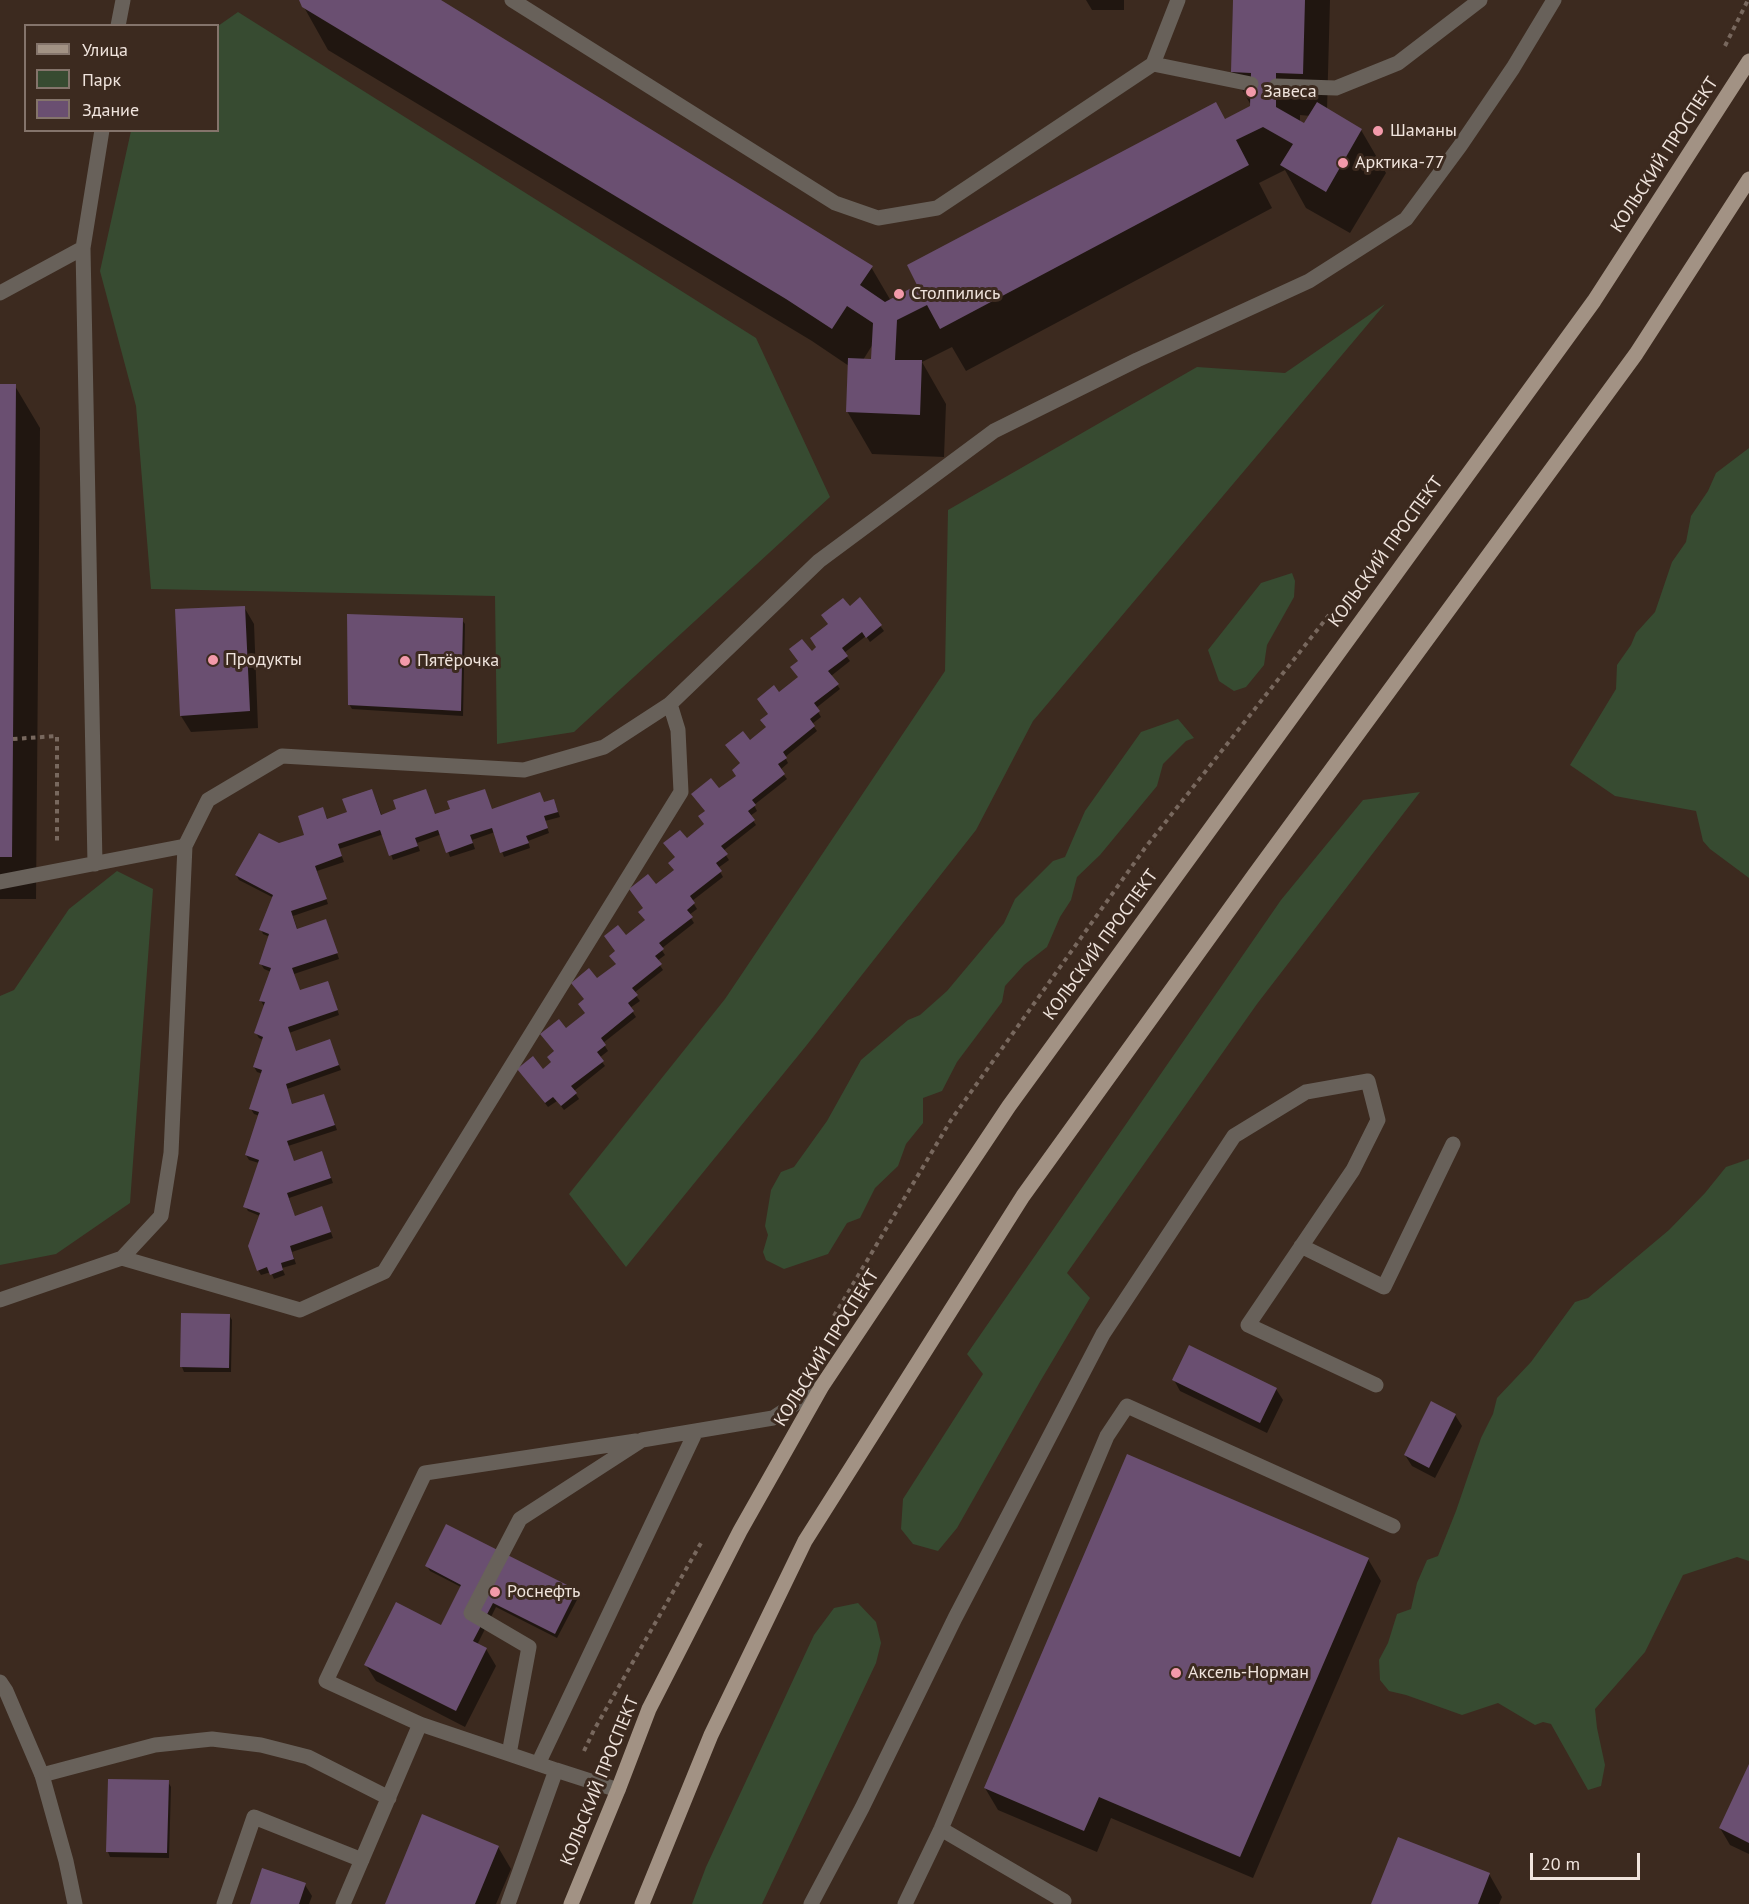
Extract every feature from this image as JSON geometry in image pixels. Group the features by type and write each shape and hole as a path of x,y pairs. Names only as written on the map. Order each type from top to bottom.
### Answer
{"main road":[{"name":"КОЛЬСКИЙ ПРОСПЕКТ","path":"571,1904 654,1699 740,1531 822,1386 1009,1106 1594,301 1749,61"},
{"path":"642,1904 711,1735 805,1542 1017,1206 1255,874 1636,354 1749,179"}],"street":[{"path":"118,24 123,0"},
{"path":"512,0 835,203 878,218 937,208 1153,64 1178,0"},
{"path":"1276,86 1336,88 1398,63 1480,0"},
{"path":"0,1300 122,1258 161,1216 171,1153 185,846 208,800 282,756 524,770 604,747 670,704 819,561 994,431 1137,360 1309,281 1406,219 1460,146 1513,68 1554,0"},
{"path":"1153,64 1251,84"},
{"path":"95,864 83,248 102,132"},
{"path":"0,293 83,248"},
{"path":"122,1258 300,1310 384,1272 681,792 678,730 670,704"},
{"path":"0,882 185,846"},
{"path":"811,1904 862,1808 955,1618 1103,1334 1234,1136 1306,1092 1368,1081 1378,1120 1353,1170 1248,1325 1376,1385"},
{"path":"1301,1246 1384,1287 1453,1144"},
{"path":"618,1790 420,1724 326,1681 425,1473 773,1418 822,1386"},
{"path":"905,1904 941,1829 1107,1436 1127,1406 1393,1526"},
{"path":"538,1764 696,1431"},
{"path":"510,1754 529,1647 471,1613 520,1519 642,1440"},
{"path":"0,1682 42,1775 66,1861 75,1904"},
{"path":"343,1904 420,1724"},
{"path":"42,1775 155,1745 212,1739 261,1745 308,1757 389,1798"},
{"path":"508,1904 556,1770"},
{"path":"224,1904 254,1817 362,1860"},
{"path":"941,1829 1064,1901"}],"path":[{"path":"13,739 57,736 57,872"}],"green space":[{"path":"238,12 756,338 830,497 574,732 497,744 495,596 151,589 136,406 100,271 131,132 219,132 219,25"},
{"path":"1385,304 1033,721 976,830 806,1046 626,1267 569,1194 725,999 945,671 948,510 1197,367 1285,373"},
{"path":"1749,448 1749,878 1710,849 1703,841 1696,811 1615,796 1570,765 1616,689 1617,665 1631,645 1636,633 1655,612 1672,562 1686,542 1691,516 1708,491 1716,473"},
{"path":"1292,573 1295,581 1294,597 1267,645 1264,665 1246,687 1234,691 1219,681 1208,650 1261,583"},
{"path":"1178,719 1194,738 1186,741 1163,764 1157,786 1100,855 1077,877 1071,900 1060,917 1047,947 1024,965 1005,986 1002,1002 957,1062 942,1091 923,1098 923,1123 906,1144 898,1166 875,1188 860,1218 847,1223 828,1254 784,1269 766,1260 763,1252 768,1235 765,1226 771,1190 781,1172 794,1167 827,1121 861,1060 908,1020 920,1015 947,991 1004,923 1015,899 1053,861 1065,857 1085,811 1141,732"},
{"path":"1420,792 1257,1004 1067,1273 1090,1298 957,1528 938,1551 913,1544 901,1529 903,1499 983,1374 967,1354 1281,900 1363,800"},
{"path":"117,871 153,889 130,1203 56,1254 0,1265 0,996 14,990 69,909"},
{"path":"1749,1159 1749,1561 1737,1557 1683,1575 1645,1652 1595,1709 1605,1765 1601,1786 1588,1790 1551,1724 1543,1722 1535,1725 1498,1703 1462,1715 1389,1691 1380,1680 1379,1660 1388,1643 1397,1614 1411,1609 1417,1583 1427,1560 1438,1556 1481,1438 1493,1414 1497,1398 1531,1362 1575,1302 1588,1298 1669,1230 1705,1193 1726,1167"},
{"path":"858,1603 876,1622 881,1643 876,1663 762,1904 692,1904 706,1867 814,1635 834,1608"}],"building":[{"path":"299,0 441,0 873,266 860,285 885,302 917,285 907,265 1216,102 1225,119 1250,106 1251,73 1231,72 1233,0 1305,0 1303,74 1276,73 1276,107 1304,123 1317,102 1362,129 1326,192 1280,165 1293,144 1263,127 1236,140 1249,165 940,329 927,305 897,320 895,360 922,360 920,415 846,412 848,358 871,359 873,323 847,306 832,329 302,7"},
{"path":"0,384 16,384 12,857 0,857"},
{"path":"860,597 882,625 866,638 862,632 842,648 848,656 828,671 839,684 814,703 820,711 810,719 815,726 783,752 787,758 778,764 785,774 752,800 756,805 748,811 755,820 721,846 728,854 716,863 722,871 690,896 695,903 687,910 693,917 659,943 664,949 655,956 662,964 632,988 638,995 628,1003 634,1011 601,1038 606,1045 597,1052 604,1061 571,1086 577,1093 561,1106 553,1097 545,1103 517,1069 533,1056 543,1069 551,1062 547,1057 554,1051 540,1034 559,1019 566,1028 585,1013 578,1004 584,999 571,983 589,968 597,978 616,964 609,956 615,951 604,936 618,925 626,935 645,920 638,912 643,908 629,889 648,874 656,884 674,870 668,863 675,857 663,843 680,830 687,838 704,824 698,816 705,811 691,794 711,778 719,788 736,776 732,770 740,763 725,745 743,731 750,740 766,727 760,720 768,714 757,699 774,685 779,692 798,677 790,667 798,661 789,649 802,639 812,651 816,647 810,638 828,624 821,615 843,598 850,606"},
{"name":"Продукты","path":"245,606 250,711 180,716 175,609"},
{"name":"Пятёрочка","path":"347,614 463,618 461,711 348,705"},
{"path":"372,789 381,815 396,809 393,800 426,789 435,814 450,809 447,801 485,789 492,809 540,792 544,802 554,799 558,812 544,816 548,828 526,836 529,843 500,853 492,828 470,835 473,843 446,853 438,830 415,838 418,846 389,856 380,830 338,844 342,856 315,866 327,899 291,911 297,929 326,919 338,953 292,968 300,990 328,981 338,1010 288,1027 296,1051 330,1039 339,1065 286,1084 292,1104 324,1094 335,1125 287,1141 294,1161 322,1151 331,1178 287,1193 295,1216 322,1206 331,1232 290,1246 294,1259 281,1263 283,1270 270,1275 267,1267 257,1271 248,1246 260,1213 243,1207 259,1160 245,1155 259,1112 249,1109 262,1070 253,1067 263,1037 254,1033 265,1002 259,1001 271,968 259,964 269,934 259,930 273,895 235,875 259,833 279,843 304,835 298,816 323,807 327,819 347,812 342,799"},
{"path":"181,1313 230,1314 229,1368 180,1367"},
{"path":"1189,1345 1277,1388 1260,1423 1172,1380"},
{"path":"1431,1401 1456,1414 1429,1468 1404,1455"},
{"name":"Аксель-Норман","path":"1127,1454 1369,1558 1240,1857 1099,1797 1084,1831 984,1788"},
{"path":"446,1524 577,1590 555,1634 493,1603 473,1641 487,1648 456,1711 364,1665 396,1602 441,1625 461,1585 425,1566"},
{"path":"1749,1764 1749,1843 1719,1828"},
{"path":"108,1779 169,1780 167,1853 106,1852"},
{"path":"422,1814 499,1846 475,1904 385,1904"},
{"path":"1398,1837 1490,1873 1478,1904 1371,1904"},
{"path":"262,1868 306,1883 299,1904 250,1904"}],"place":[{"name":"Завеса","path":"1251,92"},
{"name":"Шаманы","path":"1378,131"},
{"name":"Арктика-77","path":"1343,163"},
{"name":"Столпились","path":"899,294"},
{"name":"Продукты","path":"213,660"},
{"name":"Пятёрочка","path":"405,661"},
{"name":"Роснефть","path":"495,1592"},
{"name":"Аксель-Норман","path":"1176,1673"}]}
